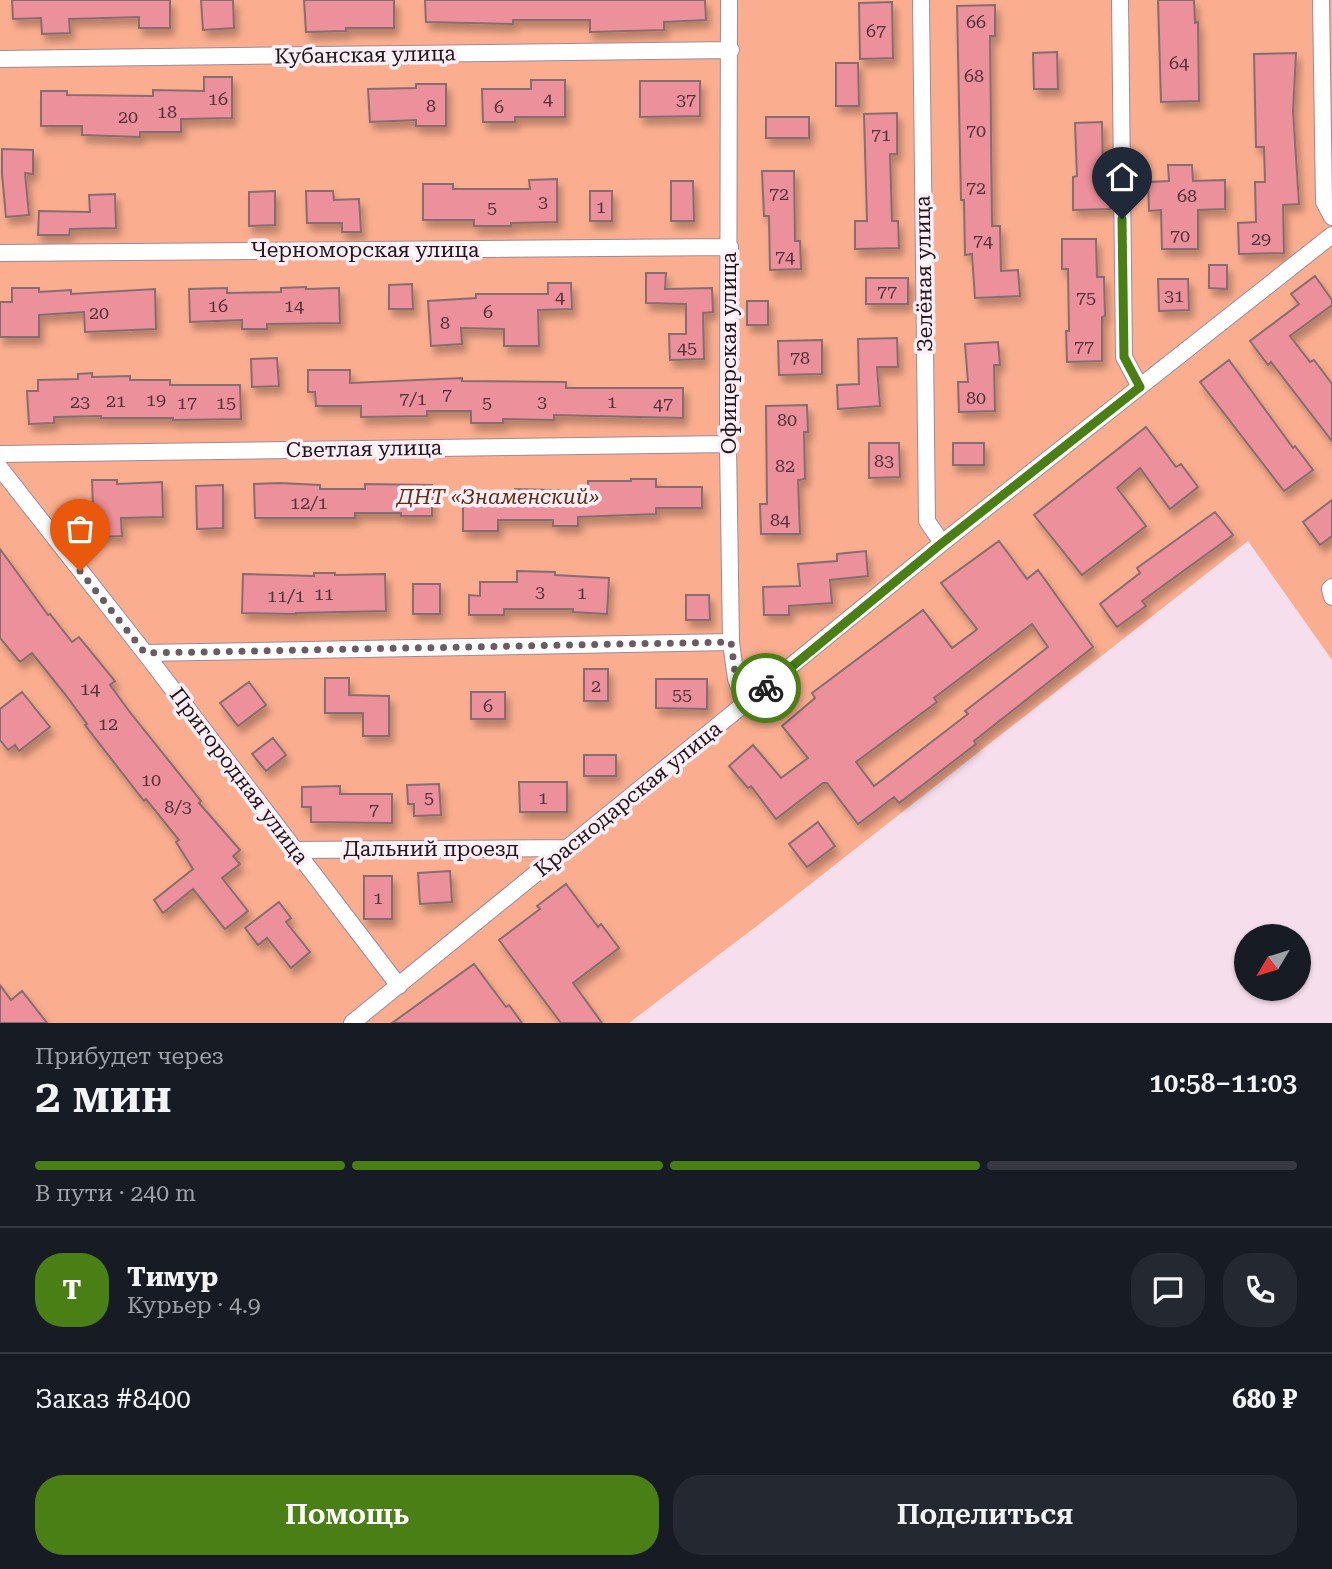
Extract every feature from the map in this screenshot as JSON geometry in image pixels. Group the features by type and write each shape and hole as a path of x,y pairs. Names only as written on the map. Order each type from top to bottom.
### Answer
{"street":[{"name":"Офицерская улица","path":"729,0 731,50 728,444 731,642 736,680 746,705"},
{"name":"Зелёная улица","path":"920,0 927,521 942,543"},
{"path":"1120,0 1124,357 1140,387"},
{"path":"1321,0 1324,202 1332,217"},
{"name":"Кубанская улица","path":"0,59 731,50"},
{"name":"Краснодарская улица","path":"352,1023 942,543 1332,235"},
{"name":"Черноморская улица","path":"0,253 730,247"},
{"name":"Светлая улица","path":"0,454 728,444"},
{"name":"Пригородная улица","path":"0,468 399,986"},
{"path":"145,653 731,642"},
{"name":"Дальний проезд","path":"295,850 567,848"}],"green space":[{"name":"ДНТ «Знаменский»","path":"0,0 1332,0 1332,660 1248,541 629,1023 0,1023"}],"building":[{"path":"12,0 170,0 170,28 139,28 139,17 69,19 70,33 42,34 41,18 13,19"},
{"path":"201,0 233,0 234,28 203,30"},
{"path":"304,0 394,0 394,28 346,28 346,31 306,32"},
{"path":"425,0 705,0 706,20 664,22 664,30 590,32 590,20 513,20 513,24 426,22"},
{"path":"1158,0 1194,0 1195,23 1198,22 1199,101 1161,102"},
{"path":"892,2 893,58 860,59 859,3"},
{"path":"995,5 995,36 990,36 992,226 1000,226 1001,271 1018,270 1020,296 975,298 972,254 965,255 964,200 961,200 957,6"},
{"path":"1057,52 1058,89 1034,89 1033,53"},
{"path":"1296,53 1293,111 1299,204 1283,205 1284,253 1239,254 1238,223 1256,222 1255,182 1265,182 1264,147 1256,147 1254,54"},
{"path":"836,63 858,63 859,106 836,106"},
{"path":"204,77 232,77 232,118 181,119 181,132 140,132 140,137 82,135 82,126 41,126 41,91 67,91 67,95 153,96 153,90 204,91"},
{"path":"531,80 565,80 565,117 515,117 515,122 483,122 482,89 531,89"},
{"path":"640,81 700,81 700,116 640,117"},
{"path":"416,84 446,84 446,126 416,126 416,120 370,122 368,89 416,88"},
{"path":"897,113 897,154 890,154 892,221 898,221 899,248 855,249 855,221 867,221 864,114"},
{"path":"766,117 809,117 809,138 766,138"},
{"path":"1102,122 1103,176 1109,176 1110,209 1073,210 1073,177 1077,176 1075,123"},
{"path":"2,149 33,150 33,174 25,173 29,215 6,217"},
{"path":"1168,165 1192,165 1193,181 1225,180 1225,209 1198,210 1198,249 1162,249 1161,210 1149,211 1148,182 1169,181"},
{"path":"762,171 794,171 795,241 800,241 801,269 770,270 769,216 764,216"},
{"path":"557,179 557,222 474,226 474,220 423,220 423,184 453,184 453,189 530,189 529,180"},
{"path":"671,181 693,181 694,221 671,221"},
{"path":"275,191 275,225 249,226 249,192"},
{"path":"306,191 333,191 334,200 359,199 361,232 342,232 342,223 307,223"},
{"path":"590,191 612,191 612,221 590,221"},
{"path":"115,194 116,228 70,229 69,235 38,235 39,211 90,212 89,195"},
{"path":"1062,239 1096,239 1097,277 1104,277 1102,361 1067,362 1068,269 1062,269"},
{"path":"1209,265 1227,265 1227,289 1209,288"},
{"path":"646,273 666,273 665,289 712,288 713,312 703,313 704,359 670,360 669,334 686,334 686,304 646,303"},
{"path":"1315,276 1332,300 1332,305 1290,336 1310,362 1314,360 1332,384 1332,441 1271,362 1268,365 1250,341 1299,304 1291,294"},
{"path":"866,278 908,278 908,304 866,304"},
{"path":"1158,279 1188,279 1189,310 1159,311"},
{"path":"548,283 571,283 572,309 538,310 539,346 504,346 504,329 461,328 462,344 431,346 428,301 476,298 476,294 548,294"},
{"path":"412,284 413,309 389,309 389,285"},
{"path":"12,288 39,288 39,292 71,290 71,294 155,289 156,329 85,332 84,312 39,315 39,337 0,337 0,302 12,302"},
{"path":"227,288 227,293 281,292 281,288 339,288 340,323 267,324 267,329 242,329 242,320 190,322 189,289"},
{"path":"747,301 768,301 768,325 747,325"},
{"path":"897,338 898,367 877,367 880,406 838,409 837,385 859,384 858,339"},
{"path":"822,340 822,374 779,375 778,341"},
{"path":"998,342 1000,365 994,365 995,411 959,412 958,382 968,382 965,344"},
{"path":"277,358 279,386 252,387 251,359"},
{"path":"1229,360 1293,448 1295,446 1313,470 1284,491 1200,382"},
{"path":"308,370 350,370 350,383 462,378 462,381 566,382 566,388 683,388 683,418 554,415 554,420 503,419 503,423 471,423 471,411 427,411 427,416 361,417 361,406 316,406 315,392 308,392"},
{"path":"92,373 92,377 130,376 130,380 170,380 170,385 240,385 241,419 54,417 54,423 29,424 27,391 38,391 38,380 78,379 78,374"},
{"path":"807,405 808,432 804,432 805,479 798,480 800,534 761,534 760,504 767,504 766,406"},
{"path":"1146,427 1176,467 1181,464 1198,487 1170,509 1140,468 1117,488 1146,526 1082,575 1034,515"},
{"path":"869,443 899,443 900,477 869,478"},
{"path":"953,443 984,443 984,465 953,465"},
{"path":"656,479 656,487 702,487 702,508 656,508 656,514 578,517 578,526 553,526 553,520 498,520 498,531 463,531 463,499 515,500 515,489 588,491 588,481"},
{"path":"92,480 117,480 117,484 162,482 163,517 121,518 122,536 94,537"},
{"path":"254,484 320,485 320,489 365,489 365,484 432,485 432,516 355,513 355,518 255,518"},
{"path":"223,485 223,528 197,529 196,486"},
{"path":"1332,500 1332,536 1320,545 1303,522"},
{"path":"1215,512 1233,535 1142,601 1146,606 1117,627 1100,604 1140,573 1137,568"},
{"path":"999,541 1027,579 1038,570 1093,647 974,741 976,744 899,803 894,797 858,824 827,783 823,783 776,819 751,786 748,788 729,766 753,745 781,778 808,758 782,726 815,698 812,693 923,610 952,648 975,631 977,629 941,583","holes":["1032,624 1048,647 965,711 968,714 874,786 856,762 937,702 934,698"]},
{"path":"0,549 48,615 50,614 72,642 79,637 115,681 110,685 129,711 201,801 199,803 240,850 233,856 240,864 222,878 248,911 225,929 193,889 163,913 154,900 193,869 176,842 179,840 146,799 144,801 32,653 20,662 0,638"},
{"path":"866,551 868,576 830,580 832,603 789,606 789,615 764,615 763,587 800,586 798,564 837,561 837,554"},
{"path":"517,571 609,578 607,614 573,612 573,609 504,609 504,615 469,615 469,595 480,596 480,582 517,582"},
{"path":"314,573 385,574 386,611 242,613 243,574 314,576"},
{"path":"413,584 440,584 440,614 413,614"},
{"path":"686,595 709,595 710,620 686,620"},
{"path":"584,669 608,669 608,701 584,701"},
{"path":"325,678 349,678 349,695 389,696 389,736 363,736 363,713 325,713"},
{"path":"656,679 707,679 707,709 656,708"},
{"path":"249,682 266,705 238,726 220,703"},
{"path":"22,692 50,727 19,751 15,745 8,750 0,740 0,709"},
{"path":"471,692 505,692 505,719 471,719"},
{"path":"273,738 286,755 266,771 252,754"},
{"path":"584,755 616,755 616,776 584,776"},
{"path":"519,782 567,782 567,812 520,812"},
{"path":"439,784 441,815 414,816 414,804 408,804 407,785"},
{"path":"340,786 340,794 392,794 392,823 311,822 311,807 302,807 302,787"},
{"path":"818,822 835,846 807,867 789,844"},
{"path":"450,871 452,902 420,904 418,873"},
{"path":"364,876 392,876 392,919 364,919"},
{"path":"566,884 598,927 601,924 619,948 573,983 602,1023 561,1023 499,940 540,909 537,906"},
{"path":"279,902 291,918 286,922 310,952 291,968 267,938 258,945 245,928"},
{"path":"474,964 506,1007 509,1005 522,1023 392,1023"},
{"path":"0,985 11,1000 22,991 47,1023 0,1023"}],"way so far":[{"path":"80,571 145,653 731,642 736,680 746,705 766,688"}],"route":[{"path":"766,688 942,543 1140,387 1124,357 1122,219"}]}
